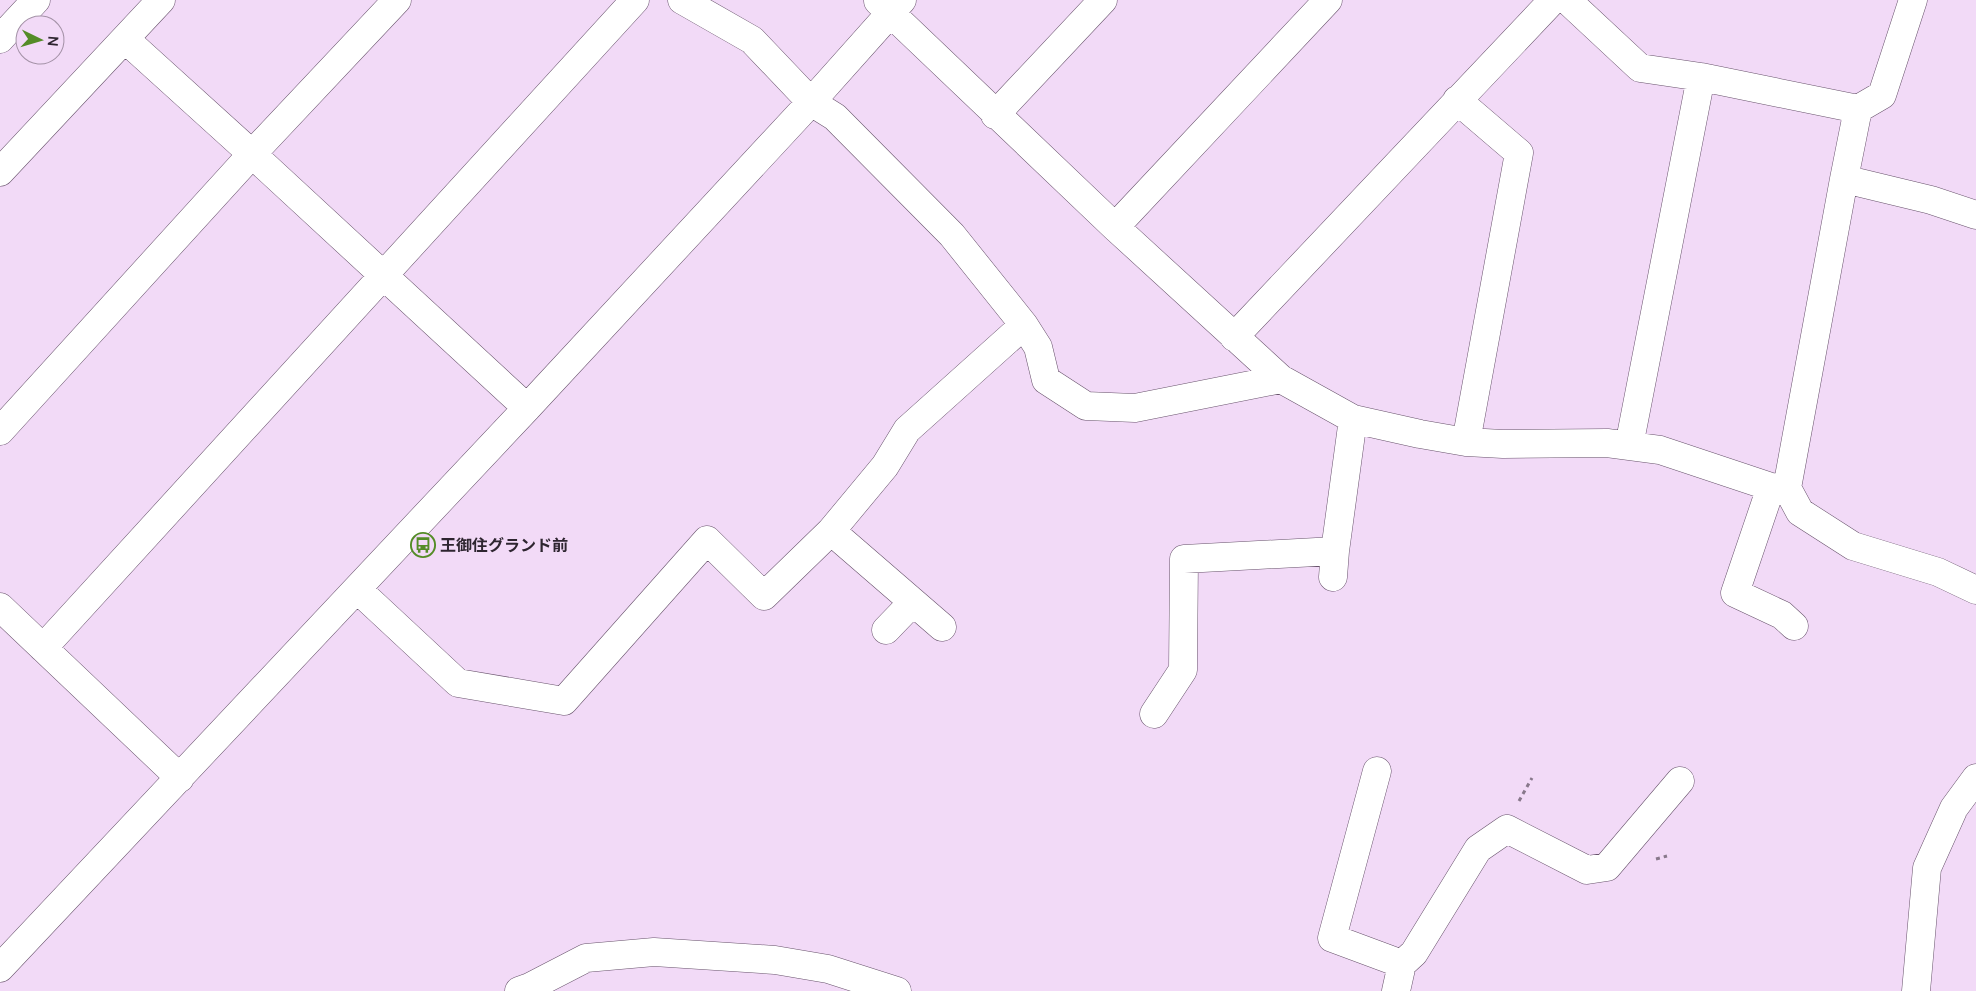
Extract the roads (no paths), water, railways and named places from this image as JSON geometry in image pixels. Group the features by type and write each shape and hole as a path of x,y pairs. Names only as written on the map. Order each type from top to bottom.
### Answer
{"street":[{"path":"0,39 36,0"},
{"path":"0,172 162,0"},
{"path":"0,431 252,154 396,0"},
{"path":"43,648 635,0"},
{"path":"682,0 752,40 811,102 835,117 952,234 1024,325 1038,348 1046,380 1086,406 1134,408 1281,379"},
{"path":"995,115 1103,0"},
{"path":"1115,227 1328,0"},
{"path":"1234,337 1552,0"},
{"path":"1567,0 1640,68 1701,77 1858,109 1882,95 1913,0"},
{"path":"0,968 357,589 811,102 890,4 995,115 1234,337 1281,379 1353,419 1466,442 1503,444 1608,443 1660,450 1779,488 1800,512 1853,546 1938,572 1976,590"},
{"path":"125,39 526,408"},
{"path":"1629,446 1701,77"},
{"path":"1458,100 1519,153 1466,442"},
{"path":"1794,626 1782,615 1735,593 1779,488 1858,109"},
{"path":"1844,179 1931,200 1976,215"},
{"path":"357,589 458,683 564,701 707,540 764,596 831,531 885,466 907,430 1024,325"},
{"path":"1154,714 1183,670 1172,635 1184,559 1334,564 1353,419"},
{"path":"831,531 942,628"},
{"path":"886,630 912,603"},
{"path":"0,607 180,778"},
{"path":"1376,770 1380,805 1329,949 1402,964"},
{"path":"1916,991 1927,868 1954,808 1976,778"},
{"path":"1396,991 1402,964 1414,953 1478,849 1507,828 1587,870 1607,867 1680,781"},
{"path":"519,991 586,958 654,952 775,960 828,970 897,991"}],"place":[{"name":"王御住グランド前","path":"423,545"}]}
